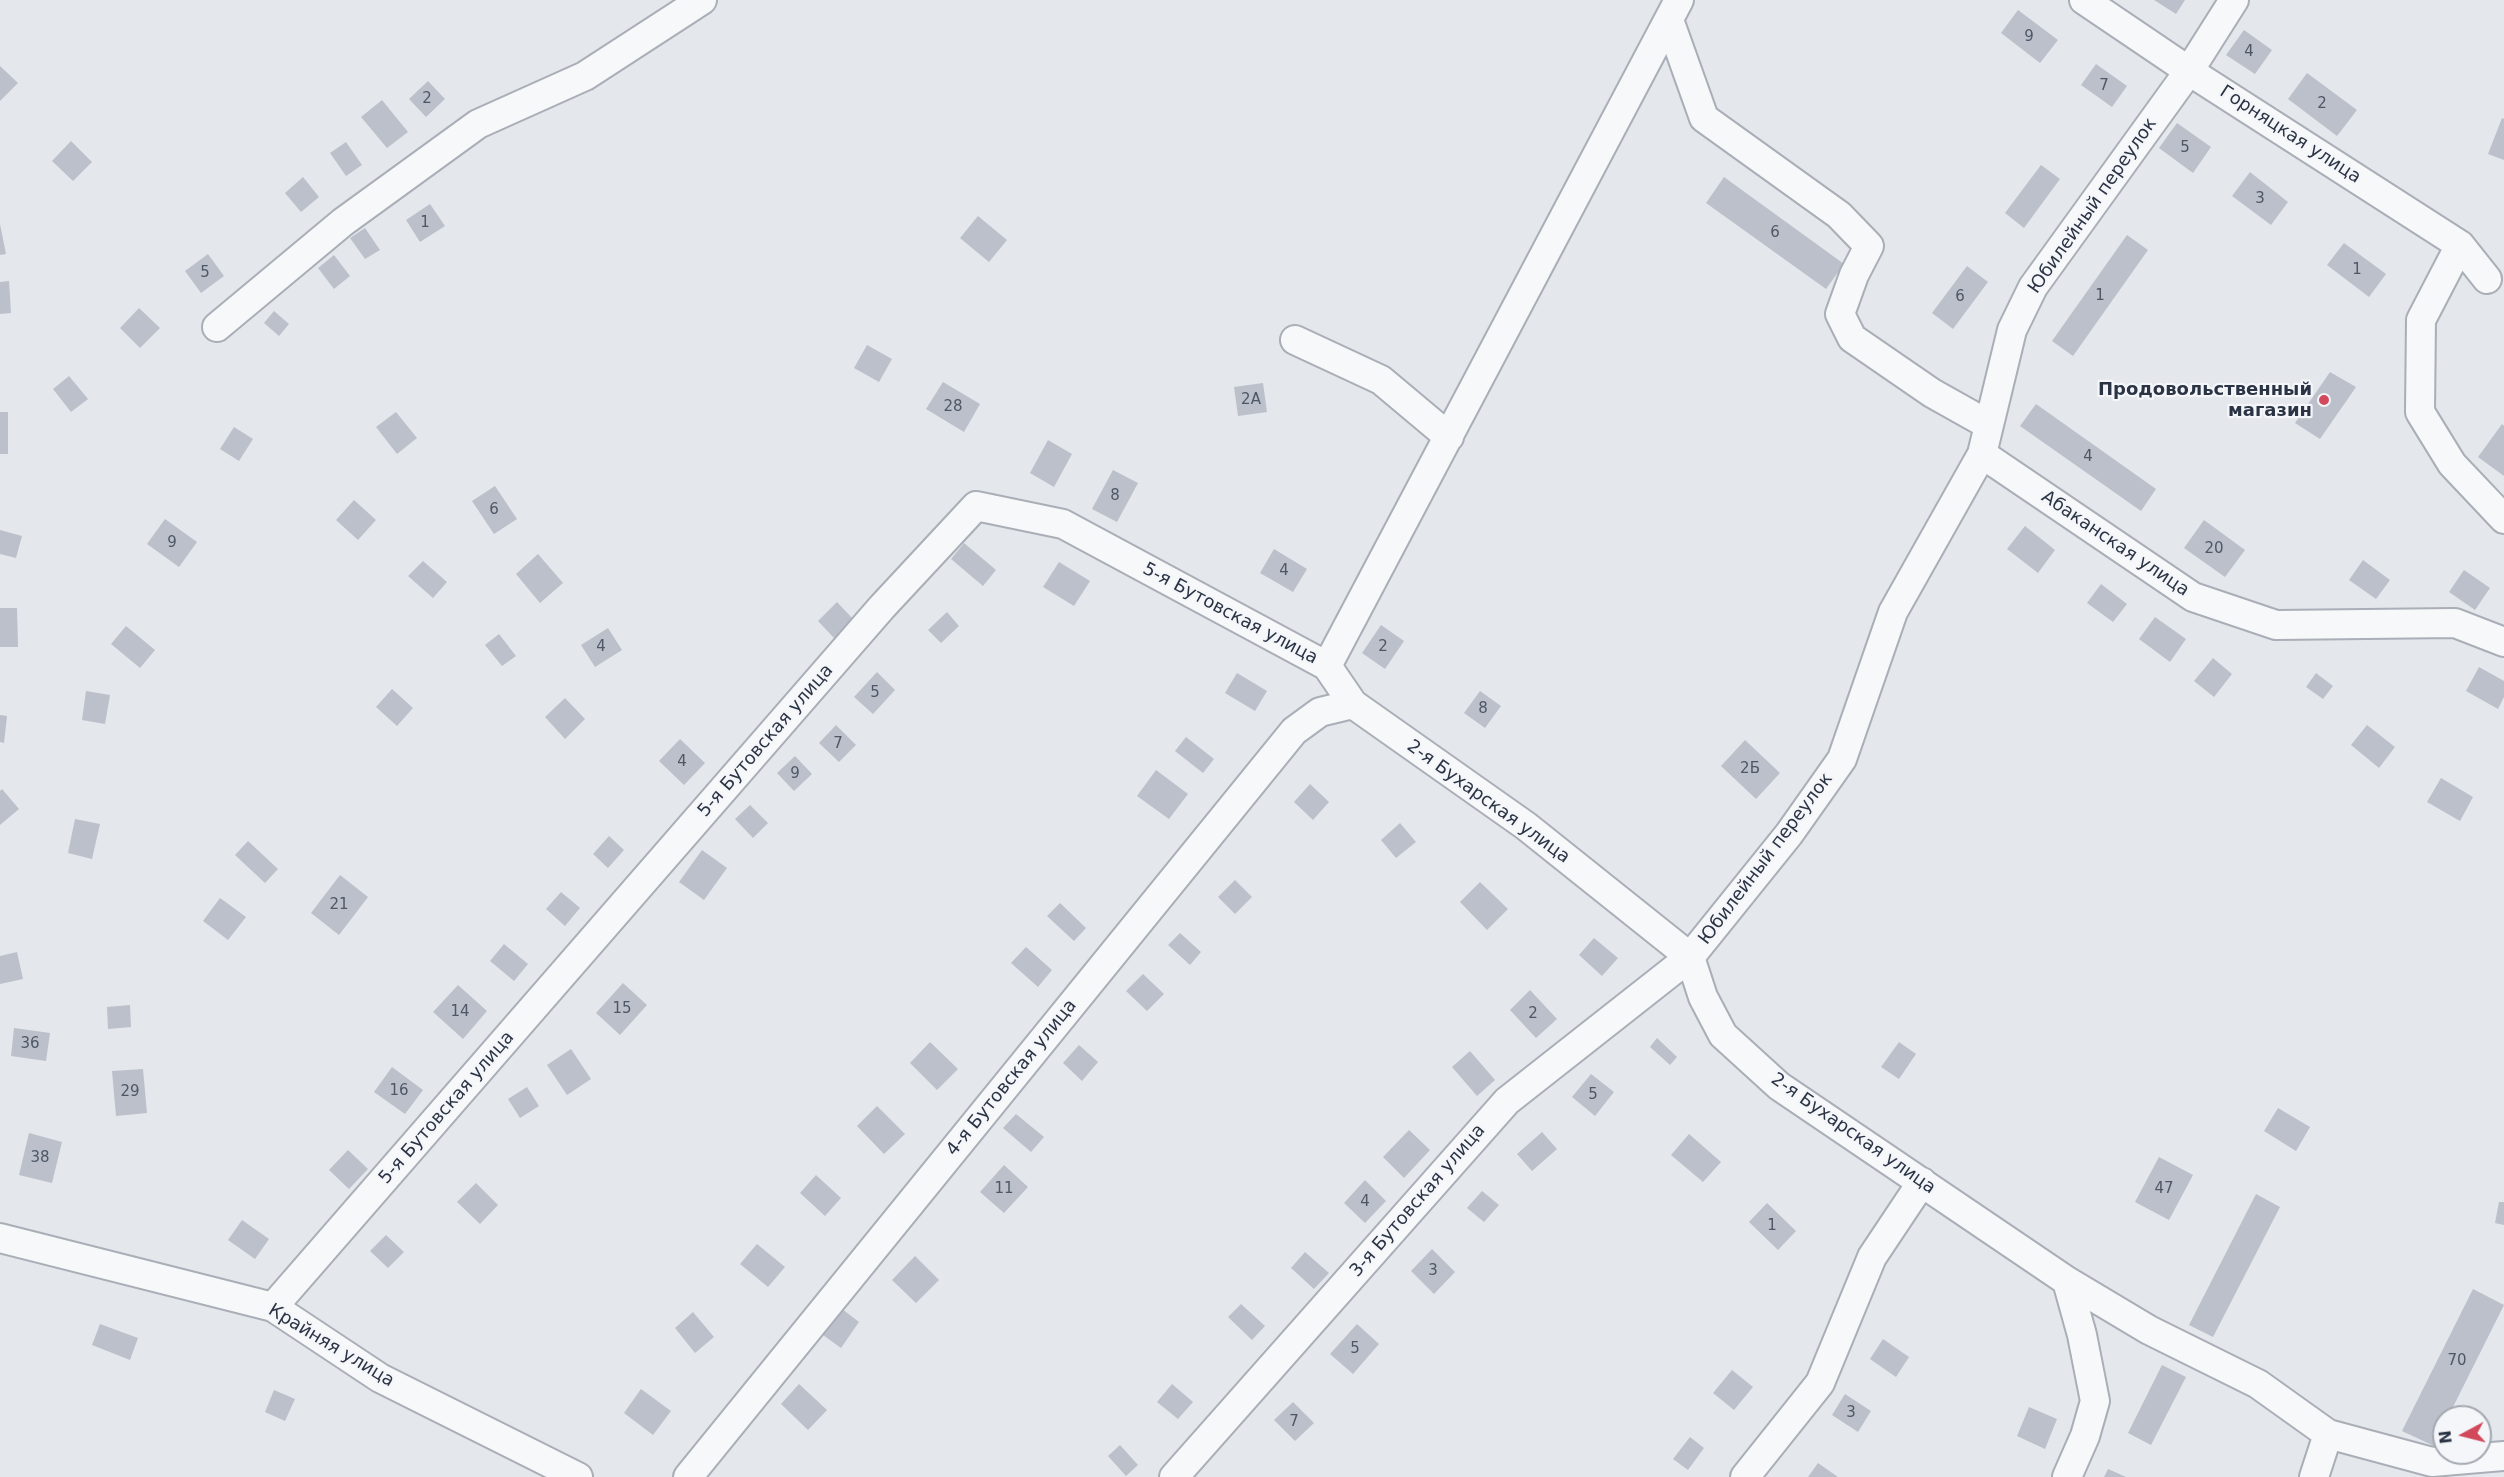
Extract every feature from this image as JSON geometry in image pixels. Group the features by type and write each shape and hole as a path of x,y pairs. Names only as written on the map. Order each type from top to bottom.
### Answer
{"street":[{"path":"217,327 343,222 478,124 585,76 702,0"},
{"name":"Горняцкая улица","path":"2084,0 2189,71 2460,245 2487,279"},
{"name":"Юбилейный переулок","path":"1690,957 1790,834 1842,759 1893,612 1982,454 2012,330 2033,287 2189,71 2234,0"},
{"path":"1674,10 1704,118 1839,215 1869,246 1854,275 1840,314 1852,338 1932,393 1989,425"},
{"path":"1327,666 1674,10"},
{"path":"2460,245 2421,321 2420,412 2452,464 2504,519"},
{"path":"1295,340 1381,380 1449,437"},
{"name":"Абаканская улица","path":"1982,454 2193,597 2276,626 2455,623 2504,642"},
{"name":"5-я Бутовская улица","path":"273,1307 882,607 976,506 1063,524 1327,666 1353,704"},
{"name":"2-я Бухарская улица","path":"1353,704 1526,825 1690,957 1703,998 1723,1035 1779,1086 2067,1281 2149,1330 2258,1384 2328,1434"},
{"name":"4-я Бутовская улица","path":"688,1477 1294,731 1320,712 1353,704"},
{"name":"3-я Бутовская улица","path":"1174,1477 1507,1101 1690,957"},
{"path":"1745,1477 1820,1383 1872,1257 1922,1182"},
{"name":"Крайняя улица","path":"0,1238 273,1307 381,1378 578,1477"},
{"path":"2067,1281 2082,1335 2095,1401 2085,1436 2067,1477"},
{"path":"2314,1477 2328,1434 2432,1462 2504,1456"}],"building":[{"path":"2154,0 2185,0 2176,14"},
{"path":"2018,10 2058,40 2040,63 2001,33"},
{"path":"2244,30 2272,50 2255,74 2226,55"},
{"path":"2096,64 2127,86 2112,107 2081,85"},
{"path":"0,66 18,83 0,101"},
{"path":"2307,73 2357,110 2337,136 2288,99"},
{"path":"428,81 445,99 426,117 409,99"},
{"path":"382,100 408,132 387,148 361,117"},
{"path":"2502,118 2504,119 2504,160 2488,154"},
{"path":"2177,123 2211,147 2193,173 2159,148"},
{"path":"71,141 92,162 73,181 52,161"},
{"path":"346,142 362,165 346,176 330,153"},
{"path":"2041,165 2060,179 2024,228 2005,213"},
{"path":"2250,172 2288,202 2271,225 2232,196"},
{"path":"303,177 319,197 301,212 285,193"},
{"path":"1724,177 1844,264 1826,289 1706,203"},
{"path":"430,204 445,226 420,242 406,220"},
{"path":"978,216 1007,240 989,262 960,238"},
{"path":"0,224 6,254 0,255"},
{"path":"365,228 380,250 365,259 350,238"},
{"path":"2127,235 2148,250 2073,356 2052,341"},
{"path":"2344,243 2386,274 2369,297 2327,265"},
{"path":"208,254 224,276 201,293 185,271"},
{"path":"334,255 350,276 334,289 318,268"},
{"path":"1967,266 1988,282 1953,329 1932,313"},
{"path":"9,281 11,313 0,314 0,282"},
{"path":"139,308 160,328 140,348 120,328"},
{"path":"274,311 289,324 279,336 264,323"},
{"path":"867,345 892,359 879,382 854,368"},
{"path":"2330,372 2356,387 2320,439 2295,423"},
{"path":"69,376 88,399 71,412 53,389"},
{"path":"943,382 980,404 964,432 926,409"},
{"path":"1263,383 1267,412 1238,416 1234,387"},
{"path":"2036,404 2156,489 2141,511 2020,426"},
{"path":"0,412 8,412 8,454 0,454"},
{"path":"396,412 417,438 397,454 376,427"},
{"path":"2502,424 2504,426 2504,476 2478,457"},
{"path":"234,427 253,439 239,461 220,449"},
{"path":"1048,440 1072,454 1054,487 1030,473"},
{"path":"1113,470 1138,483 1117,522 1092,509"},
{"path":"495,486 517,519 494,534 472,501"},
{"path":"354,500 376,520 358,540 336,520"},
{"path":"165,519 197,542 179,567 147,544"},
{"path":"2204,520 2245,550 2225,577 2184,548"},
{"path":"2025,526 2055,550 2038,573 2007,549"},
{"path":"0,530 22,536 16,558 0,554"},
{"path":"964,543 996,570 983,586 951,559"},
{"path":"1274,549 1307,569 1293,592 1260,573"},
{"path":"538,554 563,583 540,603 516,574"},
{"path":"2363,560 2390,580 2376,599 2349,580"},
{"path":"423,561 447,582 433,598 408,576"},
{"path":"1059,562 1090,581 1074,606 1043,587"},
{"path":"2464,570 2490,588 2475,610 2449,592"},
{"path":"2101,584 2127,604 2113,622 2087,603"},
{"path":"837,602 853,619 834,638 818,621"},
{"path":"0,608 17,608 18,647 0,647"},
{"path":"947,612 959,626 941,643 928,630"},
{"path":"2155,617 2186,639 2170,662 2139,639"},
{"path":"1381,625 1404,641 1385,669 1362,653"},
{"path":"126,626 155,650 140,668 111,644"},
{"path":"608,628 622,650 595,667 581,645"},
{"path":"499,634 516,656 502,666 485,645"},
{"path":"2213,658 2232,674 2214,697 2194,681"},
{"path":"2479,667 2504,681 2504,697 2498,709 2466,691"},
{"path":"877,672 895,690 873,714 854,697"},
{"path":"1237,673 1267,691 1255,711 1225,693"},
{"path":"2316,673 2333,686 2323,699 2306,687"},
{"path":"392,689 413,708 397,726 376,707"},
{"path":"86,691 110,695 105,724 82,720"},
{"path":"1480,691 1501,706 1485,728 1464,713"},
{"path":"565,698 585,719 565,739 545,717"},
{"path":"0,715 7,716 4,743 0,742"},
{"path":"836,725 856,745 839,762 819,743"},
{"path":"2367,725 2395,747 2379,768 2351,745"},
{"path":"1186,737 1214,759 1203,773 1175,751"},
{"path":"680,739 705,763 684,785 659,761"},
{"path":"1745,740 1780,773 1756,799 1721,766"},
{"path":"795,756 812,774 794,791 777,773"},
{"path":"1156,770 1188,794 1169,819 1137,796"},
{"path":"2441,778 2473,797 2460,821 2427,802"},
{"path":"1310,784 1329,802 1313,820 1294,802"},
{"path":"2,789 19,809 0,825 0,791"},
{"path":"750,805 768,823 753,838 735,819"},
{"path":"75,819 100,824 92,859 68,853"},
{"path":"1400,823 1416,842 1396,858 1381,840"},
{"path":"609,836 624,850 608,868 593,854"},
{"path":"248,841 278,869 265,883 235,855"},
{"path":"702,850 727,868 704,900 679,882"},
{"path":"340,875 368,897 339,935 311,913"},
{"path":"1235,880 1252,897 1235,914 1218,897"},
{"path":"1480,882 1508,909 1487,930 1460,902"},
{"path":"561,892 580,908 565,926 546,909"},
{"path":"220,898 246,917 228,940 203,921"},
{"path":"1060,903 1086,928 1074,941 1047,916"},
{"path":"1180,933 1201,952 1190,965 1168,945"},
{"path":"1594,938 1618,958 1602,976 1579,955"},
{"path":"504,944 528,964 514,981 490,961"},
{"path":"1026,947 1052,970 1038,987 1011,963"},
{"path":"17,952 23,979 0,984 0,956"},
{"path":"1143,974 1164,994 1147,1011 1126,991"},
{"path":"623,983 647,1005 620,1035 596,1013"},
{"path":"458,985 487,1011 463,1039 433,1012"},
{"path":"1530,990 1557,1019 1536,1038 1510,1010"},
{"path":"130,1005 131,1027 108,1029 107,1007"},
{"path":"14,1028 50,1033 46,1061 11,1056"},
{"path":"1657,1038 1677,1057 1670,1065 1650,1047"},
{"path":"930,1042 958,1069 937,1090 910,1063"},
{"path":"1899,1042 1916,1054 1899,1079 1881,1067"},
{"path":"1079,1045 1098,1062 1082,1081 1063,1063"},
{"path":"571,1049 591,1079 567,1095 547,1065"},
{"path":"1470,1051 1495,1080 1477,1096 1452,1067"},
{"path":"392,1067 423,1090 405,1114 374,1092"},
{"path":"143,1069 147,1113 116,1116 112,1071"},
{"path":"1591,1074 1614,1092 1595,1116 1572,1097"},
{"path":"527,1087 539,1106 520,1118 508,1099"},
{"path":"877,1106 905,1134 884,1154 857,1126"},
{"path":"2278,1108 2310,1127 2296,1151 2264,1131"},
{"path":"1016,1114 1044,1137 1031,1152 1003,1128"},
{"path":"1409,1130 1430,1150 1404,1178 1383,1157"},
{"path":"1542,1132 1557,1149 1532,1171 1517,1154"},
{"path":"29,1133 62,1142 52,1183 19,1175"},
{"path":"1689,1134 1721,1162 1703,1182 1671,1155"},
{"path":"348,1150 368,1169 349,1189 329,1170"},
{"path":"2159,1157 2193,1175 2169,1220 2135,1202"},
{"path":"1004,1165 1028,1187 1004,1213 980,1192"},
{"path":"816,1175 841,1198 825,1216 800,1193"},
{"path":"1365,1180 1386,1201 1365,1223 1344,1203"},
{"path":"476,1183 498,1205 480,1224 457,1202"},
{"path":"1482,1191 1499,1205 1484,1222 1467,1208"},
{"path":"2256,1194 2280,1207 2213,1337 2189,1325"},
{"path":"2499,1202 2504,1202 2504,1225 2495,1223"},
{"path":"1767,1203 1796,1231 1778,1250 1749,1222"},
{"path":"242,1220 269,1239 255,1259 228,1240"},
{"path":"386,1235 404,1252 388,1268 370,1251"},
{"path":"757,1244 785,1267 768,1287 740,1264"},
{"path":"1432,1249 1455,1272 1434,1294 1411,1271"},
{"path":"1305,1252 1329,1273 1314,1289 1291,1268"},
{"path":"915,1256 939,1280 916,1303 892,1280"},
{"path":"2473,1289 2504,1305 2454,1405 2432,1405 2432,1445 2402,1431"},
{"path":"1241,1304 1265,1326 1252,1340 1228,1317"},
{"path":"842,1309 859,1322 841,1348 823,1335"},
{"path":"693,1312 714,1337 695,1353 675,1328"},
{"path":"100,1324 138,1338 130,1360 92,1345"},
{"path":"1357,1324 1379,1344 1353,1374 1330,1354"},
{"path":"1883,1339 1909,1357 1896,1377 1870,1359"},
{"path":"2162,1365 2186,1377 2151,1445 2128,1433"},
{"path":"1732,1370 1753,1387 1734,1410 1713,1393"},
{"path":"799,1384 827,1410 808,1430 781,1404"},
{"path":"1172,1384 1193,1402 1178,1419 1157,1402"},
{"path":"641,1389 671,1411 653,1435 624,1413"},
{"path":"274,1390 295,1399 285,1421 265,1412"},
{"path":"1845,1394 1871,1411 1858,1432 1832,1415"},
{"path":"1293,1402 1314,1423 1295,1441 1274,1420"},
{"path":"2029,1407 2057,1419 2045,1449 2017,1436"},
{"path":"1690,1437 1704,1448 1688,1470 1673,1459"},
{"path":"1120,1445 1138,1465 1126,1476 1108,1456"},
{"path":"1818,1463 1838,1477 1808,1477"},
{"path":"2108,1469 2126,1477 2104,1477"}],"place":[{"name":"Продовольственный магазин","path":"2324,400"}]}
